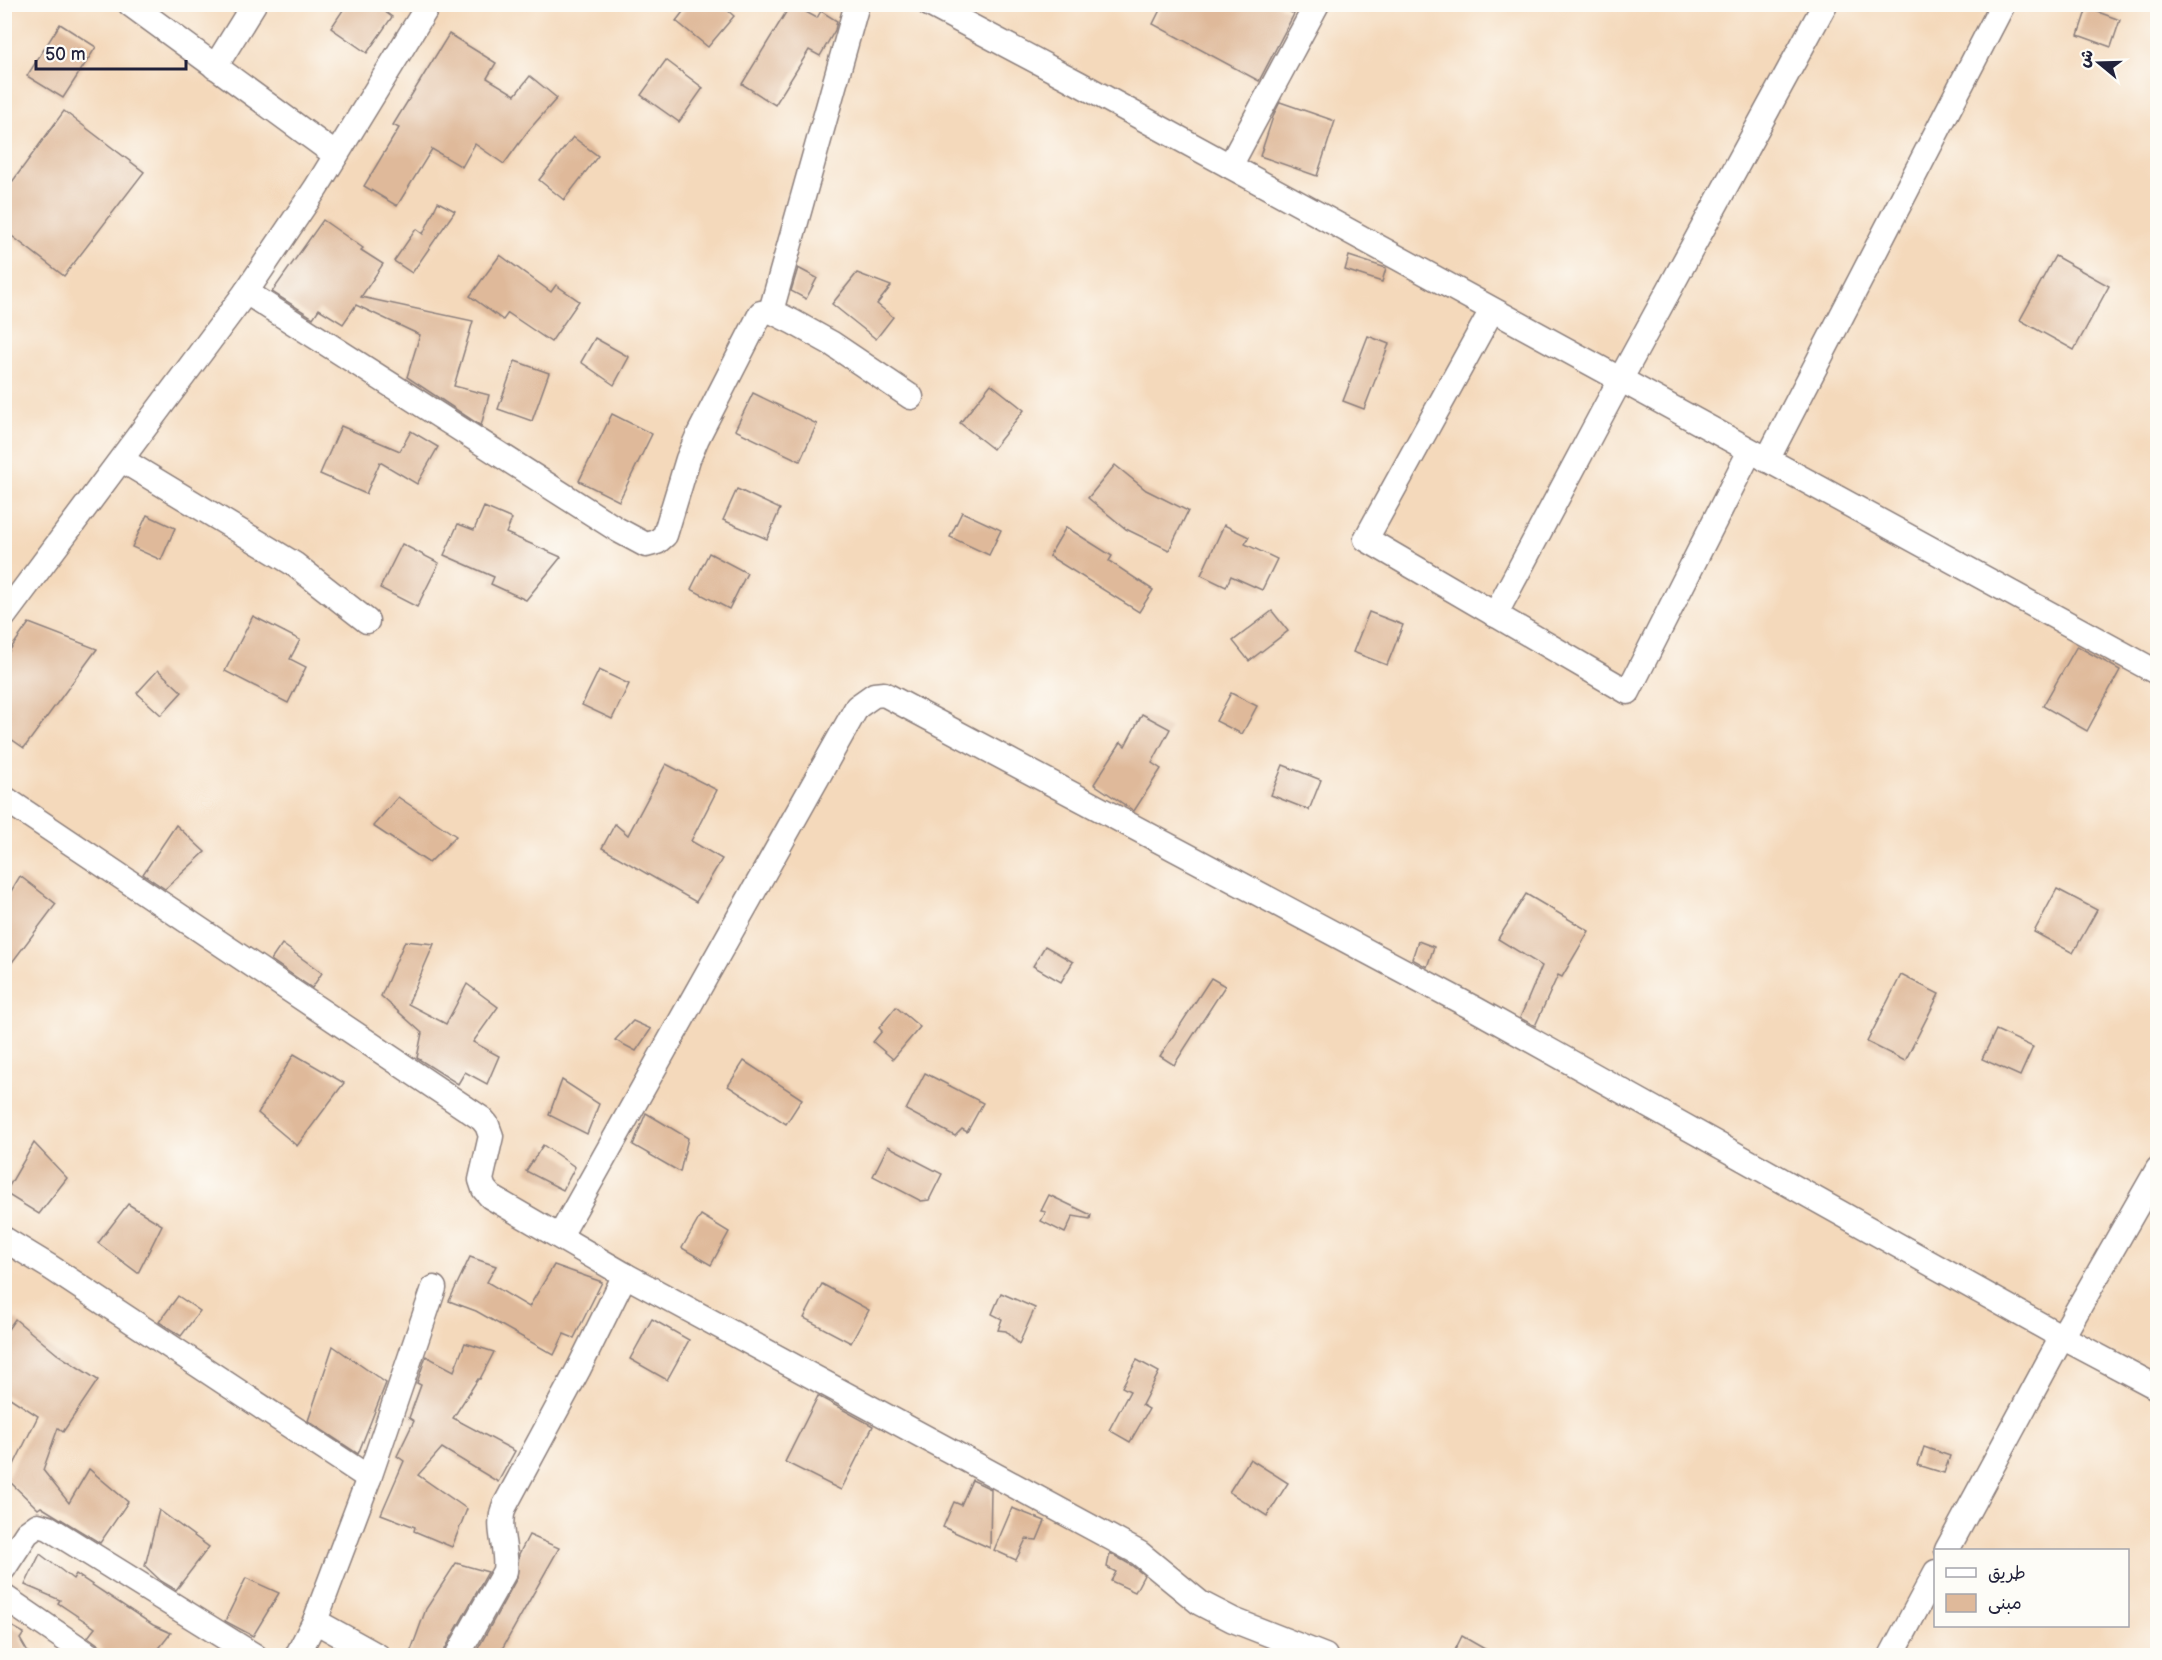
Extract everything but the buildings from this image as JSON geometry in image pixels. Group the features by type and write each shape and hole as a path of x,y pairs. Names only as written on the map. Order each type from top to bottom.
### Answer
{"street":[{"path":"130,4 336,155"},
{"path":"215,67 254,4"},
{"path":"4,616 246,292 336,155 429,4"},
{"path":"771,311 857,4"},
{"path":"929,4 2157,673"},
{"path":"1230,166 1317,4"},
{"path":"1495,615 1825,4"},
{"path":"1492,310 1366,539 1628,692 2003,4"},
{"path":"246,292 608,525 646,545 657,542 665,535 697,438 761,313 771,311 831,343 911,397"},
{"path":"122,460 294,564 367,621"},
{"path":"560,1236 857,707 874,695 884,694 1477,1010 2157,1388"},
{"path":"4,798 482,1119 488,1125 491,1136 481,1180 484,1189 491,1197 625,1275 1139,1552 1200,1603 1233,1620 1305,1646 1325,1656"},
{"path":"1948,1549 2062,1336 2157,1169"},
{"path":"4,1239 369,1478"},
{"path":"457,1656 505,1571 506,1562 500,1528 504,1508 579,1368 625,1275"},
{"path":"297,1656 315,1621 369,1478 434,1288"},
{"path":"4,1568 27,1533 38,1525 49,1528 255,1656"},
{"path":"1891,1656 1934,1574"},
{"path":"4,1597 90,1656"},
{"path":"315,1621 378,1656"}]}
